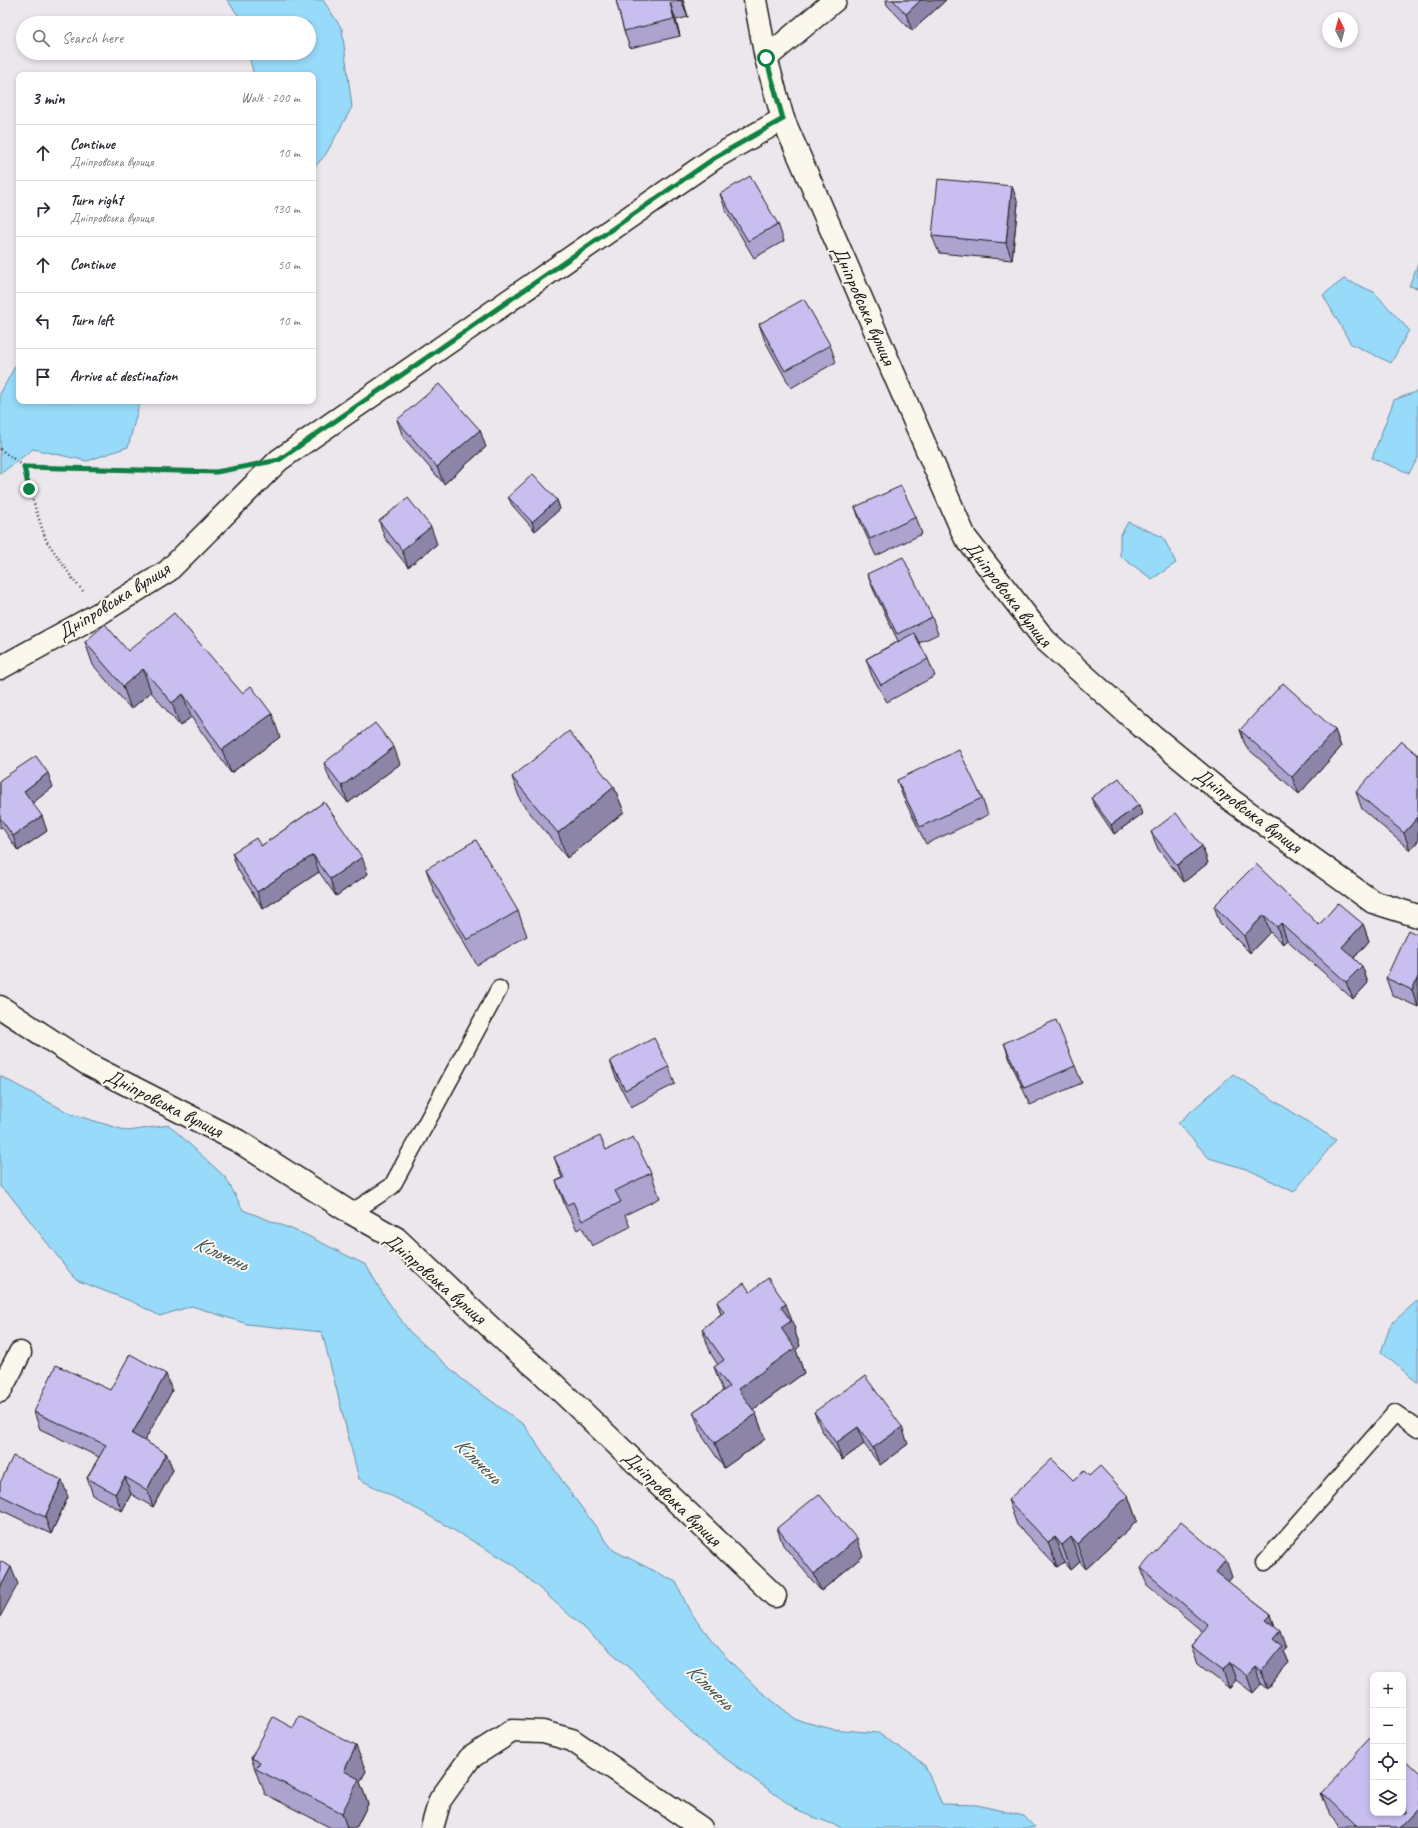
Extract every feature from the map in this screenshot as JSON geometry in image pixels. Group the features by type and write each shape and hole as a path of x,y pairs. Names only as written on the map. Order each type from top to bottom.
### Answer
{"street":[{"name":"Дніпровська вулиця","path":"755,0 766,58 783,119 965,537 1045,640 1141,726 1231,800 1373,902 1418,916"},
{"path":"766,58 835,0"},
{"name":"Дніпровська вулиця","path":"0,668 102,612 168,571 279,460 716,157 783,119"},
{"name":"Дніпровська вулиця","path":"0,1007 89,1065 238,1141 352,1213 396,1238 506,1342 540,1371 775,1596"},
{"path":"0,1391 20,1353"},
{"path":"432,1828 440,1800 470,1758 512,1731 543,1732 572,1740 701,1828"}],"lane":[{"path":"352,1213 392,1186 499,990"},
{"path":"1265,1562 1395,1413 1418,1429"}],"path":[{"path":"0,449 24,467 216,472 230,470"},
{"path":"24,467 29,489 46,540 75,582 102,612"}],"water":[{"path":"227,0 323,0 342,29 352,107 326,154 316,166 316,72 253,72 250,60 316,60 316,16 238,15"},
{"path":"1418,264 1418,288 1409,286"},
{"path":"1344,279 1374,292 1409,330 1391,363 1351,344 1323,295"},
{"path":"16,365 16,404 139,404 128,447 87,461 33,449 0,474 0,394"},
{"path":"1418,391 1418,458 1409,473 1372,458 1394,400"},
{"path":"1128,522 1163,537 1176,563 1152,579 1120,556 1120,536"},
{"path":"1233,1074 1336,1140 1294,1192 1249,1170 1209,1158 1178,1123"},
{"name":"Кільчень","path":"0,1076 71,1114 128,1131 169,1125 226,1178 243,1210 304,1234 366,1265 384,1296 409,1331 463,1380 524,1425 570,1492 613,1550 676,1582 689,1610 720,1651 759,1690 797,1720 832,1729 878,1733 924,1764 942,1804 977,1805 1024,1816 1035,1828 843,1828 800,1812 698,1739 636,1674 512,1564 419,1510 359,1479 322,1332 247,1324 192,1306 160,1316 133,1302 76,1280 9,1194 0,1187"},
{"path":"1418,1300 1418,1383 1381,1352 1391,1324"}],"building":[{"path":"616,0 681,0 670,3 674,19 624,31"},
{"path":"893,0 921,0 906,14"},
{"path":"750,176 778,224 748,241 720,194"},
{"path":"938,179 1012,186 1006,243 932,236"},
{"path":"804,299 830,345 785,371 759,324"},
{"path":"439,384 480,430 437,467 397,420"},
{"path":"533,474 557,500 532,522 508,497"},
{"path":"901,486 916,517 870,539 855,507"},
{"path":"408,498 431,527 402,550 379,521"},
{"path":"903,557 932,617 897,634 867,574"},
{"path":"174,613 242,693 251,686 272,714 222,750 183,694 172,703 143,669 123,686 85,642 105,624 128,651"},
{"path":"914,633 928,659 881,685 866,659"},
{"path":"1283,683 1335,730 1292,777 1240,730"},
{"path":"375,723 394,747 342,786 324,763"},
{"path":"569,731 614,787 558,833 512,777"},
{"path":"1401,741 1418,755 1418,817 1404,833 1356,792"},
{"path":"959,750 982,798 920,827 897,780"},
{"path":"36,756 48,773 24,791 42,816 13,836 0,818 0,780"},
{"path":"1119,778 1139,805 1111,825 1091,798"},
{"path":"324,802 362,857 330,879 313,855 257,892 232,853 256,838 261,846"},
{"path":"1176,813 1202,846 1177,865 1151,832"},
{"path":"476,840 518,911 467,940 426,869"},
{"path":"1256,864 1319,925 1338,903 1363,924 1342,947 1362,966 1346,982 1281,923 1277,927 1264,915 1244,936 1214,906"},
{"path":"1408,930 1418,935 1418,977 1412,990 1386,978"},
{"path":"1056,1020 1075,1066 1024,1088 1004,1043"},
{"path":"654,1038 669,1067 625,1090 610,1061"},
{"path":"600,1136 606,1150 633,1137 651,1173 615,1191 621,1202 582,1221 573,1202 567,1205 556,1181 564,1178 554,1157"},
{"path":"768,1278 786,1304 781,1307 791,1321 781,1328 795,1348 738,1389 756,1414 715,1443 693,1412 729,1387 714,1367 724,1360 702,1329 724,1312 717,1302 744,1283 750,1292"},
{"path":"130,1354 166,1374 132,1434 166,1453 147,1490 125,1477 115,1494 87,1478 106,1445 34,1412 56,1365 110,1390"},
{"path":"865,1376 902,1427 873,1448 858,1427 836,1443 814,1412"},
{"path":"13,1456 62,1480 45,1517 0,1495 0,1483"},
{"path":"1052,1459 1073,1480 1084,1471 1089,1476 1100,1466 1128,1496 1077,1544 1071,1537 1062,1545 1055,1537 1048,1542 1008,1500"},
{"path":"819,1494 857,1539 814,1574 777,1528"},
{"path":"1181,1522 1226,1560 1216,1572 1271,1615 1266,1620 1280,1631 1273,1639 1282,1646 1261,1672 1255,1667 1247,1676 1230,1663 1223,1671 1191,1647 1208,1625 1141,1568"},
{"path":"0,1561 11,1567 0,1588"},
{"path":"299,1716 356,1746 344,1771 359,1779 342,1813 256,1769 260,1762 251,1758 273,1717 293,1728"},
{"path":"1370,1740 1370,1816 1406,1816 1406,1764 1418,1775 1418,1808 1399,1828 1357,1828 1320,1792"}],"route":[{"path":"29,489 24,467 216,472 279,460 716,157 783,119 766,58"}]}
